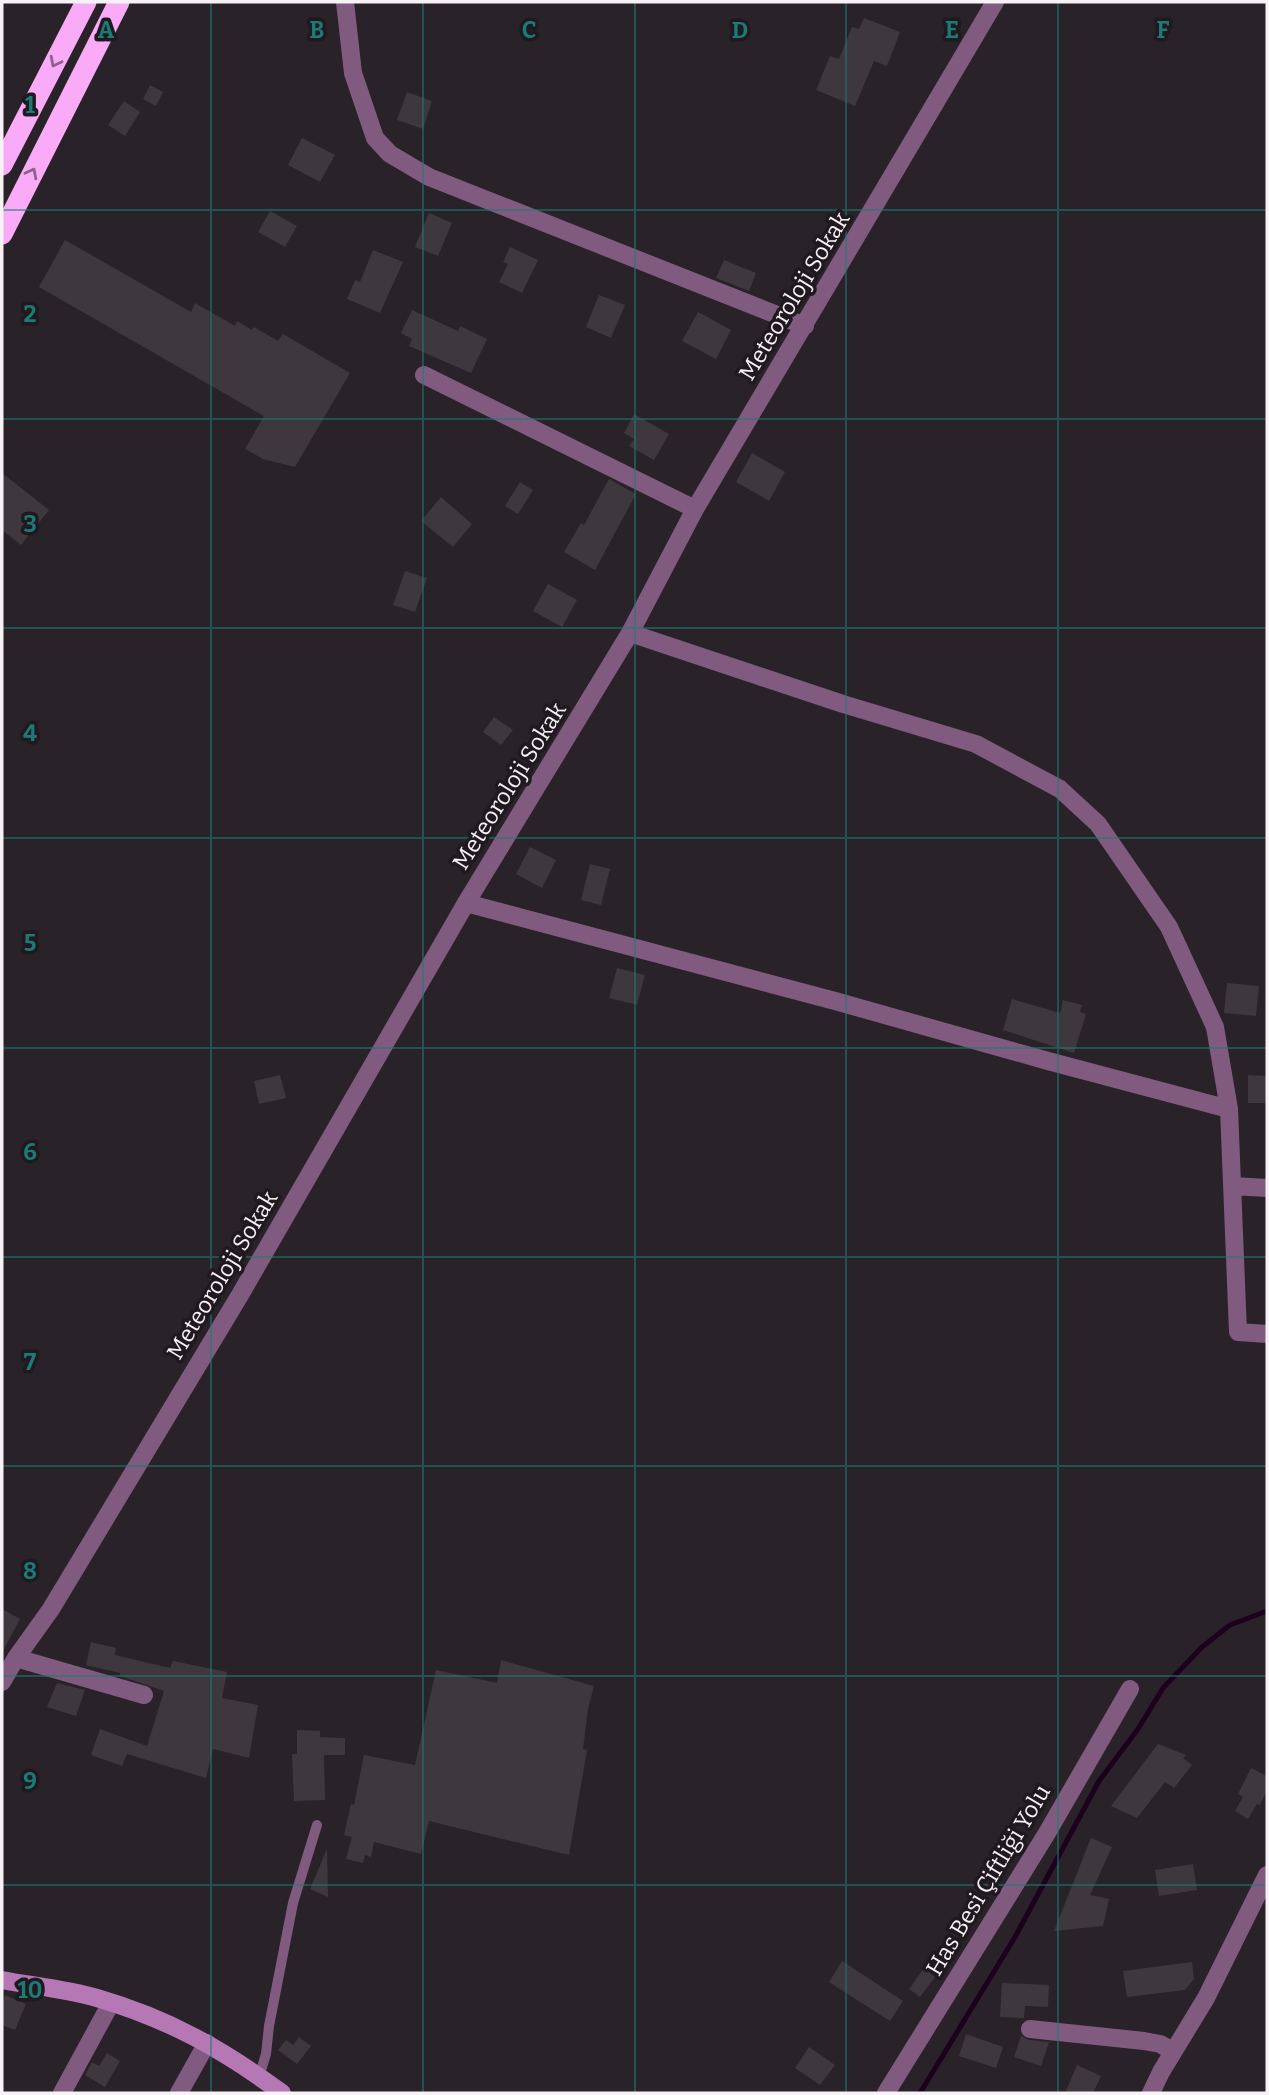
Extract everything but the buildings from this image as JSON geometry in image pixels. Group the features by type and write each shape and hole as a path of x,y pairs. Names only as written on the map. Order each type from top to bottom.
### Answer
{"highway":[{"path":"2,165 86,2"},
{"path":"2,234 119,2"}],"street":[{"path":"345,2 356,84 375,138 390,154 429,177 805,326"},
{"name":"Meteoroloji Sokak","path":"2,1682 61,1593 240,1295 466,903 631,633 695,509 995,2"},
{"path":"424,375 695,509"},
{"path":"631,633 976,744 1060,789 1098,824 1169,926 1215,1027 1230,1109 1238,1332 1267,1334"},
{"path":"466,903 1230,1109"},
{"path":"1233,1186 1267,1188"},
{"path":"16,1658 144,1695"},
{"name":"Has Besi Çiftliği Yolu","path":"886,2093 1047,1833 1130,1689"},
{"path":"1151,2093 1206,1998 1267,1875"},
{"path":"4,1985 95,1997 154,2017 207,2043 282,2093"},
{"path":"62,2093 111,2003"},
{"path":"1030,2029 1144,2041 1160,2044 1173,2051"},
{"path":"179,2093 207,2043"}],"lane":[{"path":"259,2077 266,2054 293,1903 317,1825"}],"waterway":[{"path":"920,2093 1015,1937 1099,1781 1138,1729 1163,1688 1202,1647 1230,1625 1267,1611"}]}
